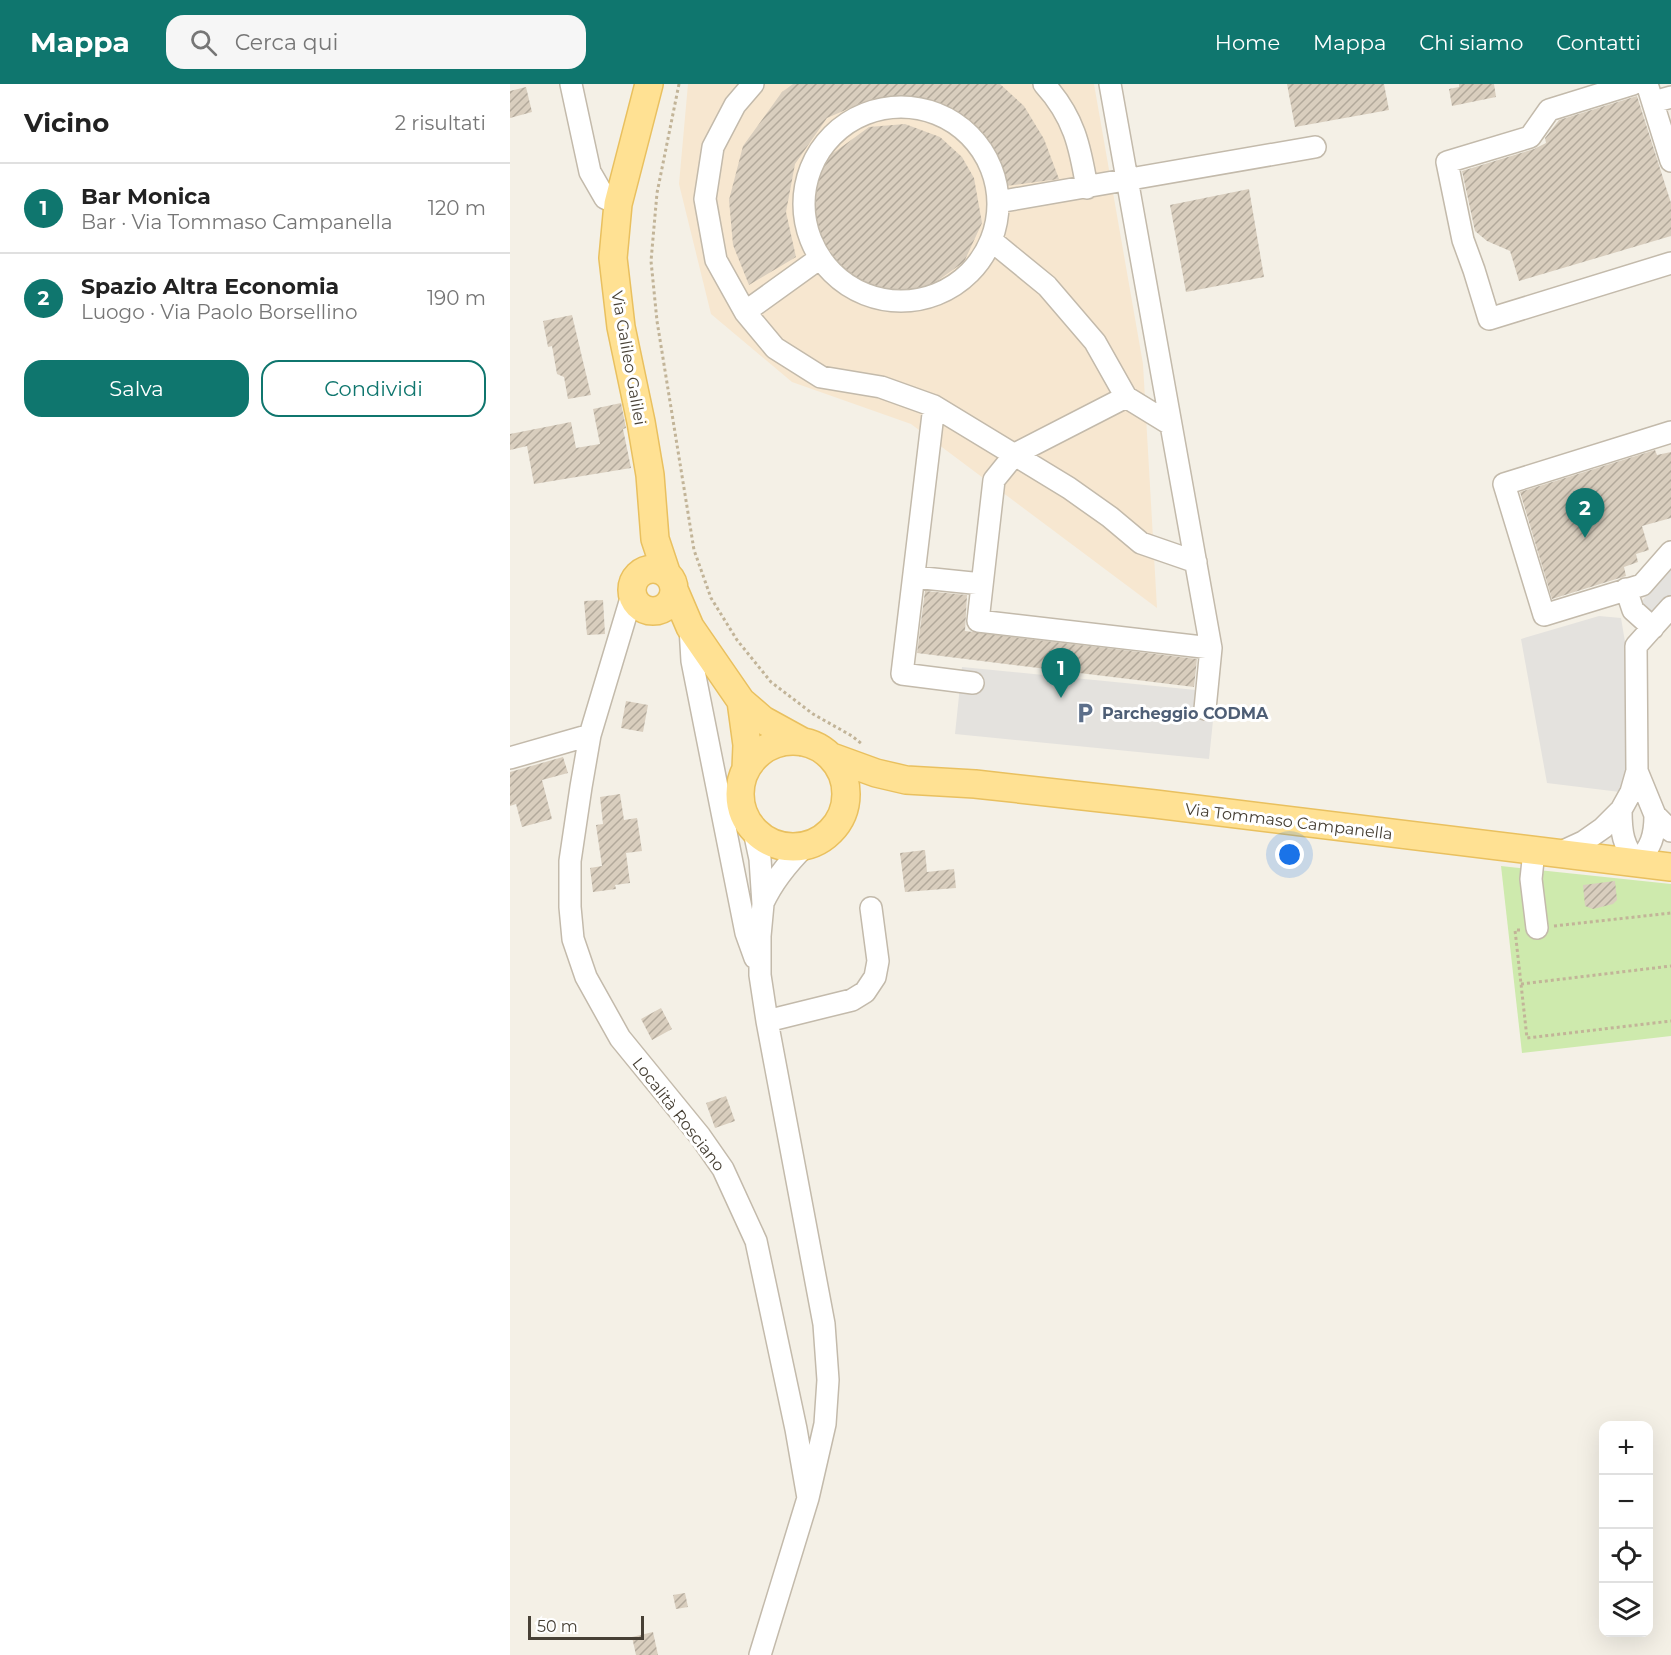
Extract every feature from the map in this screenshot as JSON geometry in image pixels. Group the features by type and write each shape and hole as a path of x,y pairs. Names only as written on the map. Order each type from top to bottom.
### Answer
{"main road":[{"name":"Via Galileo Galilei","path":"649,84 618,204 613,258 621,327 650,475 655,539 650,553 653,592"},
{"path":"653,592 690,627 741,702 763,720 803,742"},
{"path":"741,702 747,745 746,769"},
{"path":"792,741 813,745 832,757 843,776 846,798 844,809 833,829 816,842 805,846 783,847 772,843 754,831 742,812 740,801 742,779 752,759 770,746 792,741"},
{"name":"Via Tommaso Campanella","path":"832,757 876,773 906,780 975,784 1155,804 1671,867"},
{"name":"Via Tommaso Campanella","path":"844,809 877,789 906,780"}],"street":[{"path":"571,84 590,172 605,198 618,204"},
{"path":"753,84 735,105 713,147 705,199 716,260 745,312 775,348 821,377 881,387 934,406 1077,494 1141,543 1196,562"},
{"path":"1044,84 1060,101 1079,145 1087,188"},
{"path":"1110,84 1210,648 1205,709"},
{"path":"1633,84 1549,110 1530,137 1447,162 1463,240 1489,319 1671,263"},
{"path":"1657,94 1671,161"},
{"path":"879,107 924,108 964,128 989,161 998,202 992,241 972,271 939,294 894,302 854,291 820,258 803,217 809,167 838,127 879,107"},
{"path":"998,202 1315,147"},
{"path":"992,241 1054,294 1095,342 1126,397 1170,424"},
{"path":"745,312 820,258"},
{"path":"1126,397 1015,454 994,480 978,621 1210,648"},
{"path":"934,406 903,674 973,682"},
{"path":"1671,432 1504,484 1544,615 1642,585 1671,552"},
{"path":"914,577 982,584"},
{"path":"1626,589 1633,610 1653,628"},
{"name":"Località Rosciano","path":"653,592 622,630 590,735 570,861 573,939 586,977 620,1038 700,1136 723,1169 756,1241 796,1429 808,1498"},
{"path":"1537,928 1531,879 1545,853 1583,842 1603,828 1621,810 1631,792 1637,771 1636,646 1671,607"},
{"path":"690,627 692,661 746,933 760,975"},
{"path":"510,758 590,735"},
{"path":"1621,810 1621,831 1627,849 1637,864 1648,850 1655,833 1655,815 1637,771"},
{"path":"1655,815 1671,831"},
{"name":"Località Rosciano","path":"754,831 760,859 763,904 760,975 824,1324 828,1380 825,1424 808,1498 760,1655"},
{"name":"Località Rosciano","path":"763,904 770,887 805,846"},
{"path":"767,1021 852,1000 865,992 875,977 878,961 871,908"}],"path":[{"path":"680,84 657,193 651,261 657,321 694,550 711,598 737,640 771,682 813,714 852,736 867,749"},
{"path":"1671,913 1515,930 1527,1038 1671,1022"},
{"path":"1521,984 1671,966"}],"shaded area":[{"path":"688,84 1094,84 1143,364 1157,608 911,424 792,382 711,314 679,184"},
{"path":"1671,568 1671,607 1659,620 1640,603"},
{"path":"1599,616 1621,618 1625,642 1627,769 1620,792 1547,783 1521,639"},
{"name":"Parcheggio CODMA","path":"962,667 1216,692 1209,759 955,734"}],"green space":[{"path":"1501,866 1671,884 1671,1036 1522,1053"}],"building":[{"path":"793,84 1000,84 1024,106 1044,139 1059,179 1006,186 992,153 963,118 928,101 899,98 864,102 827,118 795,164 786,212 796,257 749,285 733,245 729,200 743,146 782,92"},
{"path":"1287,84 1384,84 1389,110 1295,127"},
{"path":"1459,84 1494,84 1496,97 1452,106 1449,89 1459,87"},
{"path":"526,87 532,112 510,118 510,91"},
{"path":"1637,96 1671,203 1671,236 1519,281 1510,251 1487,241 1475,231 1462,171 1534,149 1546,143 1545,138 1559,120"},
{"path":"905,124 940,137 962,157 974,178 982,223 964,262 930,286 895,292 854,280 832,259 831,251 823,246 812,221 812,198 818,175 832,154 869,127"},
{"path":"1249,189 1264,277 1186,292 1170,205"},
{"path":"572,315 591,395 568,399 564,377 557,374 552,346 548,347 543,321"},
{"path":"621,403 626,428 623,429 631,468 534,484 527,446 510,450 510,434 571,422 576,448 600,444 593,409"},
{"path":"1655,450 1657,455 1671,452 1671,518 1642,526 1649,550 1636,554 1638,562 1624,567 1626,576 1552,599 1520,492"},
{"path":"925,591 967,595 965,631 1197,659 1194,687 917,653"},
{"path":"603,600 605,634 587,635 584,601"},
{"path":"626,701 648,705 643,732 621,728"},
{"path":"563,757 568,773 542,780 552,819 522,827 516,804 510,806 510,772"},
{"path":"620,794 624,820 637,818 642,851 626,853 630,883 615,885 616,889 593,892 590,868 602,866 596,825 603,824 600,797"},
{"path":"925,850 927,872 954,869 956,888 905,892 900,853"},
{"path":"1615,881 1617,900 1613,904 1593,909 1585,906 1583,885"},
{"path":"661,1008 672,1029 652,1040 641,1019"},
{"path":"726,1096 735,1121 715,1128 706,1103"},
{"path":"685,1593 688,1607 676,1609 673,1595"},
{"path":"653,1632 658,1655 636,1655 632,1637"}],"place":[{"name":"Spazio Altra Economia","path":"1585,538"},
{"name":"Bar Monica","path":"1061,698"},
{"name":"Parcheggio CODMA","path":"1085,713"}]}
